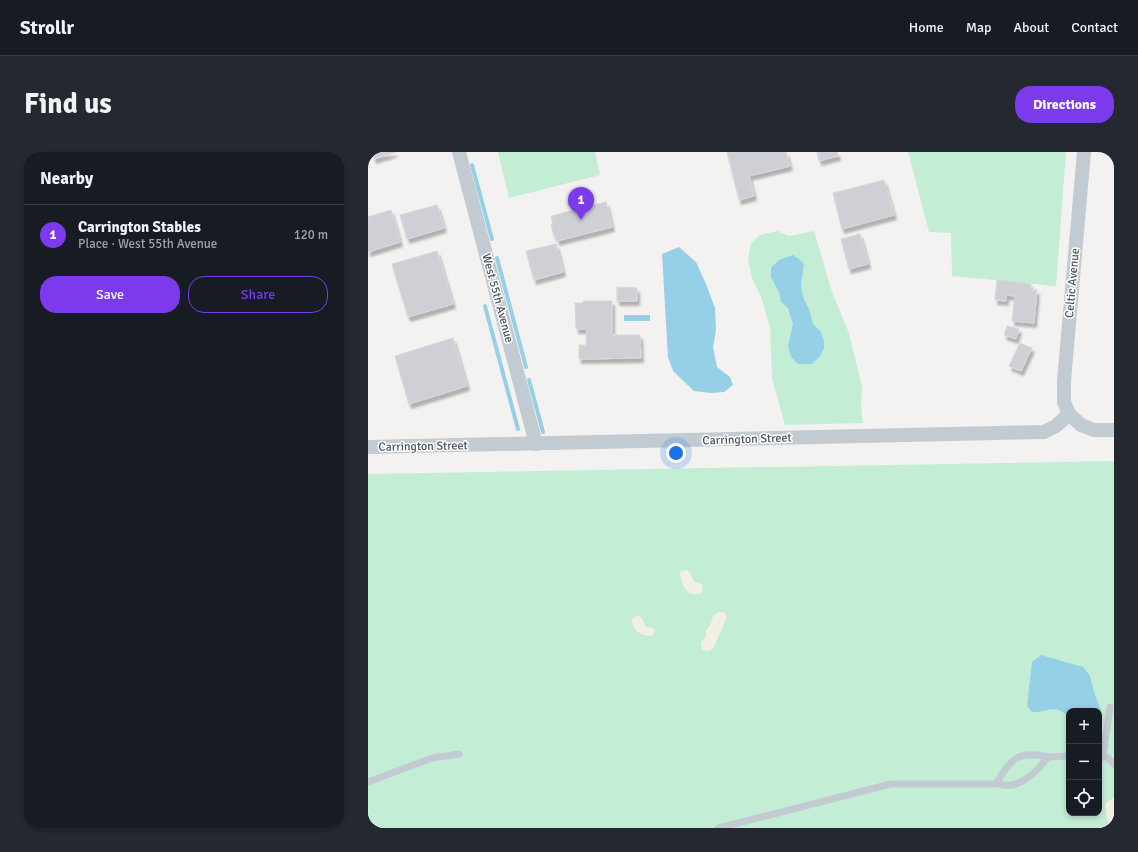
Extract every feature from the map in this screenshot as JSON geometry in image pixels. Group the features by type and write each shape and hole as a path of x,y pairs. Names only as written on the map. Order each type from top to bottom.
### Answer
{"street":[{"name":"West 55th Avenue","path":"459,152 536,444"},
{"name":"Celtic Avenue","path":"1069,414 1064,402 1064,381 1084,152"},
{"name":"Carrington Street","path":"368,447 1044,432 1056,426 1069,414"},
{"path":"1069,414 1081,425 1094,430 1114,430"}],"lane":[{"path":"1102,751 1110,707"},
{"path":"368,782 432,758 459,754"},
{"path":"996,784 1003,771 1018,757 1036,754 1048,757 1066,756"},
{"path":"718,828 891,784 996,784 1011,786 1023,781 1037,770 1048,757"},
{"path":"1102,757 1107,757 1114,764"}],"green space":[{"path":"498,152 595,152 600,175 509,198"},
{"path":"908,152 1066,152 1056,286 952,276 951,233 929,232"},
{"path":"777,231 789,236 814,231 832,292 849,333 862,387 861,406 863,423 785,425 772,378 770,327 761,297 752,278 748,259 751,243 760,235"},
{"path":"1114,461 1114,828 368,828 368,474"}],"sand":[{"path":"687,570 694,582 703,586 702,593 693,594 686,590 680,574 681,571"},
{"path":"719,612 725,613 727,617 713,649 707,651 703,650 701,642 706,636 706,630 710,626 713,616"},
{"path":"638,615 642,618 645,626 654,629 655,631 653,635 649,636 642,634 633,627 632,619"},
{"path":"1114,798 1114,828 1109,828 1105,805"}],"water":[{"path":"679,247 696,262 715,308 716,330 713,347 717,367 730,377 733,385 724,392 711,393 694,391 673,371 668,357 662,254"},
{"path":"793,255 804,264 801,284 803,297 809,309 813,324 821,332 824,341 824,348 820,356 812,364 798,364 791,357 788,346 793,324 788,308 781,302 779,292 771,277 771,268 779,260"},
{"path":"624,315 650,315 650,321 624,321"},
{"path":"1041,655 1083,667 1090,676 1100,708 1066,708 1066,715 1060,710 1055,709 1032,712 1027,706 1032,662"}],"building":[{"path":"372,152 396,152 374,159"},
{"path":"727,152 786,152 790,166 749,176 754,196 739,200"},
{"path":"817,152 837,152 838,156 819,161"},
{"path":"884,180 894,215 842,229 833,193"},
{"path":"606,202 612,227 557,241 551,224 553,224 551,216"},
{"path":"437,205 444,228 407,239 400,215"},
{"path":"391,210 400,242 368,252 368,217"},
{"path":"860,234 868,264 849,269 841,239"},
{"path":"556,244 563,272 534,280 526,251"},
{"path":"437,251 453,304 408,317 392,264"},
{"path":"997,280 1031,284 1030,290 1037,290 1034,323 1012,321 1015,296 1006,295 1006,301 995,300"},
{"path":"617,287 637,288 637,301 617,301"},
{"path":"583,301 612,301 612,335 640,335 641,358 579,359 579,345 586,345 587,329 576,329 575,303 583,303"},
{"path":"1007,326 1019,329 1016,339 1004,335"},
{"path":"453,338 467,386 409,404 395,356"},
{"path":"1020,343 1032,348 1021,371 1009,366"}],"waterway":[{"path":"472,165 492,239"},
{"path":"497,258 526,367"},
{"path":"485,306 518,429"},
{"path":"529,380 543,432"}],"place":[{"name":"Carrington Stables","path":"581,220"}]}
